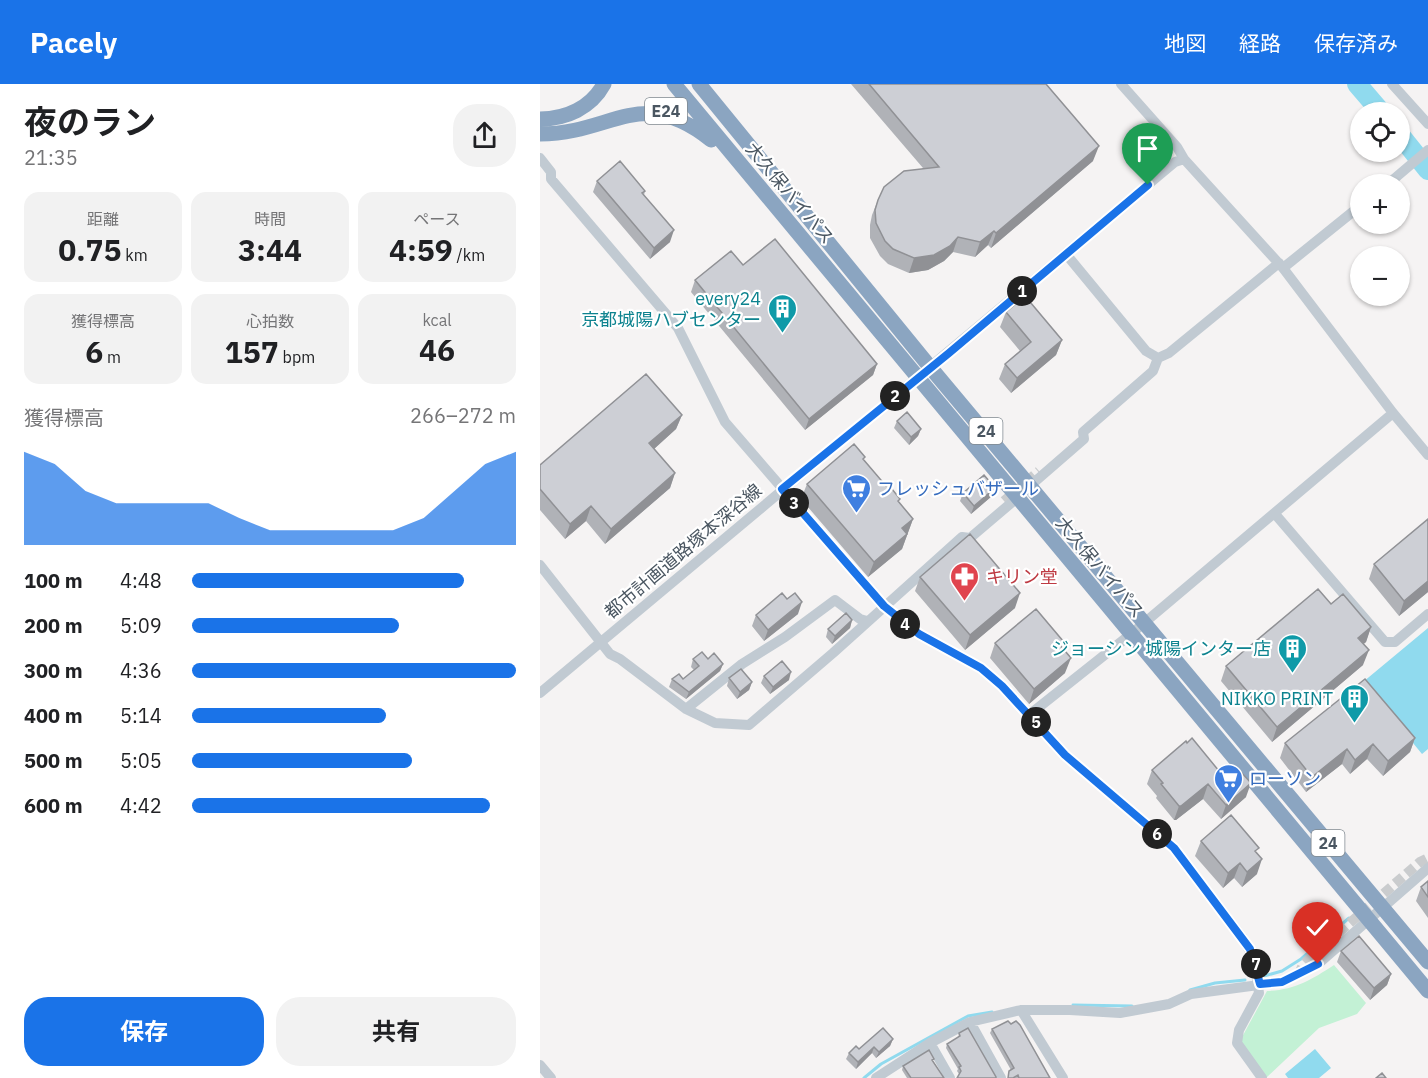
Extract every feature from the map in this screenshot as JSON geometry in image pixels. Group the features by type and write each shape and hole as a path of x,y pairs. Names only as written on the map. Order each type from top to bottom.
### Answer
{"highway":[{"path":"540,119 574,113 594,98 604,84"},
{"name":"大久保バイパス","path":"674,84 918,377 1010,499 1131,634 1428,991"},
{"name":"大久保バイパス","path":"699,84 930,367 1035,478 1144,623 1428,963"},
{"name":"E24","path":"540,134 564,132 627,111 652,108 665,110 697,127 764,193"}],"street":[{"path":"1121,84 1177,147 1184,159 1281,265 1393,413 1428,454"},
{"path":"1392,84 1428,124"},
{"path":"1401,174 1428,150"},
{"path":"540,158 552,172 551,179 678,328 725,423 884,606 919,634 981,668 1002,686 1065,755 1174,848 1250,949 1260,984 1259,993 1239,1030 1237,1043 1262,1078"},
{"name":"都市計画道路塚本深谷線","path":"540,693 1175,162 1184,159"},
{"path":"1066,254 1150,356 1163,358 1350,213"},
{"path":"1035,478 1083,432 1153,371 1158,358"},
{"path":"1029,715 1131,634 1393,413"},
{"path":"1035,478 1084,439 1083,432"},
{"path":"540,565 610,654 620,659 686,709 715,723 749,725 962,537 970,538 1010,499"},
{"path":"1275,514 1385,642 1395,642 1428,614"},
{"path":"686,709 742,664 785,637 835,600 860,619 867,621"},
{"path":"876,1078 930,1043 970,1022 1021,1010 1120,1013 1169,1004 1191,994 1282,982 1318,964 1428,868"},
{"path":"1021,1010 1063,1078"},
{"path":"970,1022 1001,1078"},
{"path":"930,1043 951,1078"},
{"path":"540,1065 551,1078"},
{"path":"889,1068 895,1078"}],"green space":[{"path":"1334,965 1366,1003 1357,1014 1319,1028 1266,1078 1244,1050 1241,1039 1267,991 1286,989 1302,983"}],"water":[{"path":"1428,628 1428,749 1422,754 1363,682"},
{"path":"1315,1049 1331,1068 1319,1078 1288,1078 1285,1074"}],"building":[{"path":"869,84 1046,84 1099,146 996,233 994,231 980,242 958,237 950,246 934,255 914,258 893,249 885,241 876,223 875,210 884,187 904,171 939,167"},
{"path":"620,161 645,191 642,193 674,230 654,248 597,181"},
{"name":"every24 京都城陽ハブセンター","path":"775,239 877,364 809,419 695,280 731,251 743,265"},
{"path":"1025,296 1062,340 1017,378 1005,364 1031,342 1006,312"},
{"path":"646,374 682,415 649,443 675,473 611,529 591,506 570,524 540,489 540,465"},
{"path":"907,412 921,429 911,437 897,421"},
{"path":"854,444 865,457 863,459 886,486 888,484 913,519 902,528 907,534 874,562 807,484"},
{"path":"984,475 995,488 974,506 963,493"},
{"path":"1428,519 1428,581 1404,601 1374,564"},
{"path":"970,534 1020,593 970,635 920,577"},
{"name":"ジョーシン 城陽インター店","path":"1318,589 1331,604 1343,594 1371,627 1358,638 1369,650 1277,727 1226,666"},
{"path":"782,593 787,599 795,593 802,602 768,630 756,615"},
{"path":"1036,609 1063,641 1059,644 1071,658 1034,689 995,643"},
{"path":"846,613 852,620 835,636 828,629"},
{"path":"702,652 708,659 714,653 723,664 689,692 672,679 679,674 683,679 699,666 693,659"},
{"path":"782,661 791,672 773,687 764,676"},
{"path":"741,669 752,682 740,692 729,678"},
{"name":"NIKKO PRINT","path":"1365,679 1415,738 1388,761 1373,744 1355,760 1347,749 1312,777 1285,743"},
{"path":"1192,738 1228,782 1240,771 1251,783 1226,805 1208,784 1179,806 1152,770"},
{"path":"1231,815 1259,848 1255,851 1262,859 1247,872 1240,863 1228,873 1201,841"},
{"path":"1428,881 1428,897 1421,887"},
{"path":"1359,936 1391,974 1374,988 1341,951"},
{"path":"1008,1021 1011,1024 1016,1021 1020,1025 1050,1078 1019,1078 1018,1075 1008,1078 1009,1071 1014,1068 992,1029"},
{"path":"883,1028 893,1039 879,1052 874,1047 858,1062 849,1053 856,1046 859,1049"},
{"path":"968,1028 996,1078 957,1078 961,1066 947,1044"},
{"path":"929,1050 934,1059 932,1060 944,1078 911,1078 903,1066"},
{"path":"1382,1073 1386,1078 1376,1078"}],"waterway":[{"path":"1357,84 1372,102"},
{"path":"1410,148 1428,170"},
{"path":"1264,976 1282,971 1301,959 1349,918"},
{"path":"1190,990 1215,983 1245,980"},
{"path":"1073,1005 1132,1006"},
{"path":"864,1078 881,1064 968,1016 992,1012"}],"tunnel":[{"path":"1004,501 1039,471"},
{"path":"1298,976 1303,965 1314,954 1420,862 1428,858"}],"place":[{"name":"every24 京都城陽ハブセンター","path":"782,334"},
{"name":"フレッシュバザール","path":"856,514"},
{"name":"キリン堂","path":"965,602"},
{"name":"ジョーシン 城陽インター店","path":"1292,674"},
{"name":"NIKKO PRINT","path":"1354,724"},
{"name":"ローソン","path":"1228,804"}],"route":[{"path":"1148,185 949,353 782,489 884,606 919,634 981,668 1002,686 1065,755 1174,848 1250,949 1260,984 1282,982 1318,964"}]}
